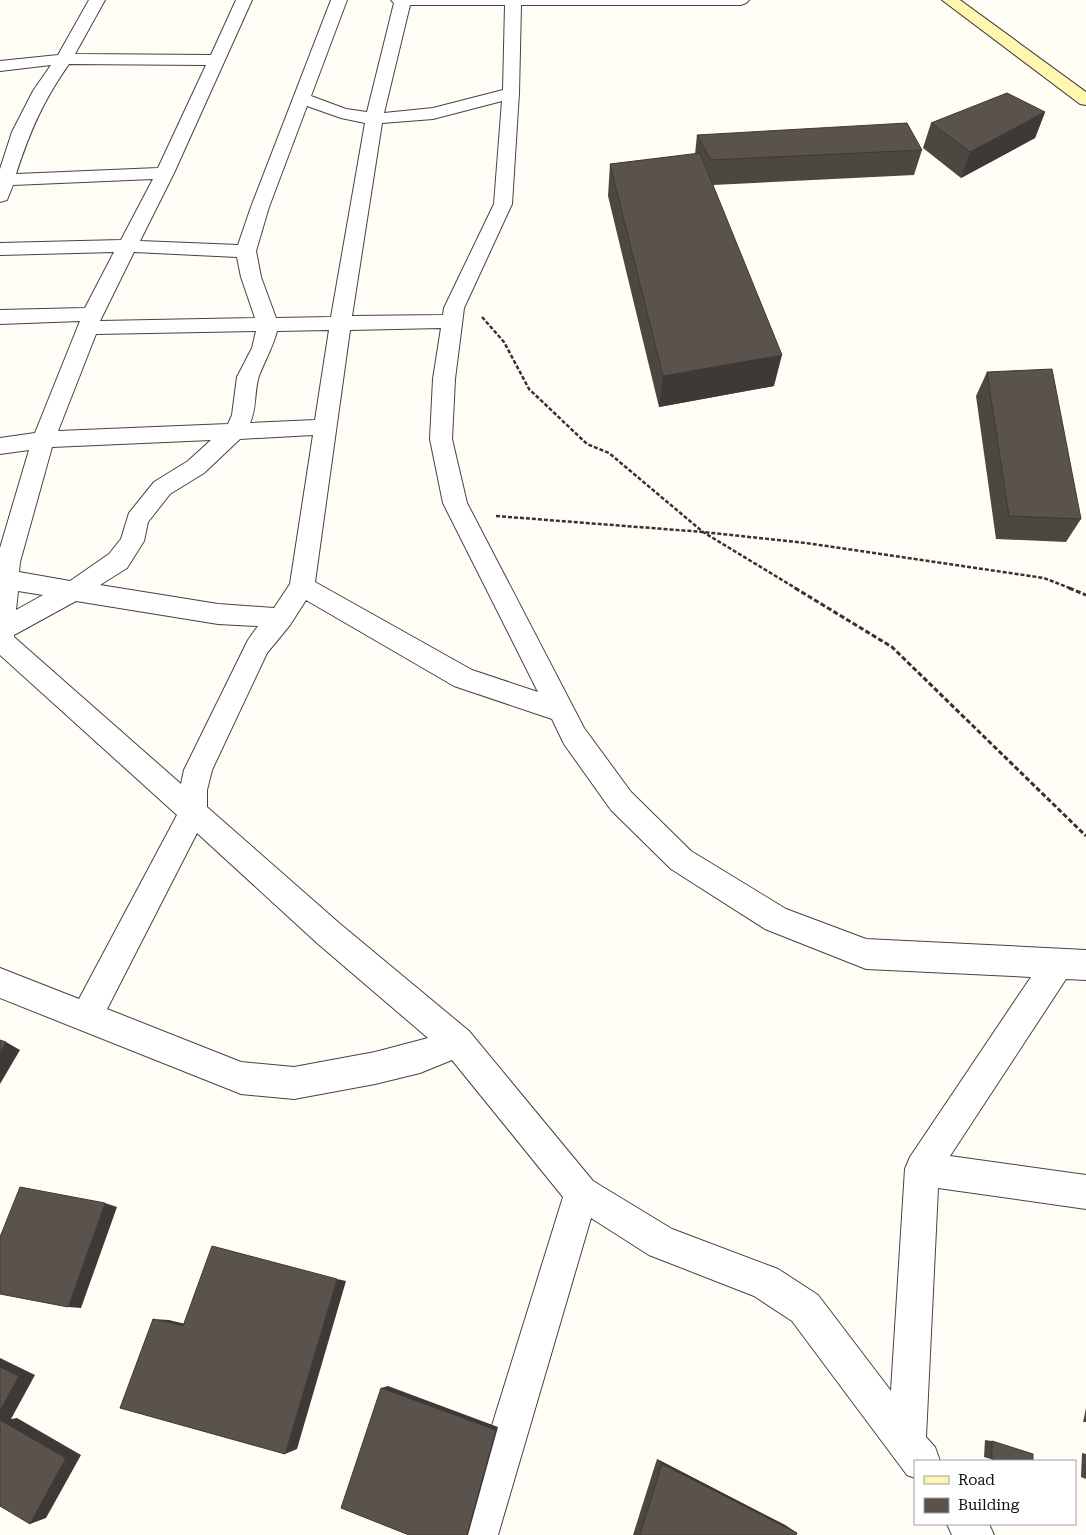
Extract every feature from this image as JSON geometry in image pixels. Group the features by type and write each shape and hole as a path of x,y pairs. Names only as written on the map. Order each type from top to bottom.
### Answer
{"main road":[{"path":"950,0 1086,100"}],"street":[{"path":"97,0 64,59 41,91 21,132 1,185 164,173"},
{"path":"2,639 5,568 43,440 90,321 164,173 244,0"},
{"path":"2,639 118,562 132,541 137,519 162,488 179,476 196,468 236,431 243,415 248,377 262,348 268,325 251,277 246,251 260,207 340,0"},
{"path":"398,0 741,0"},
{"path":"86,1017 193,812 193,790 198,770 257,647 268,631 281,618 302,586 340,324 374,119 403,0"},
{"path":"512,1 511,93 503,204 454,308 444,379 441,439 455,504 574,736 621,801 682,860 776,919 866,954 1072,965"},
{"path":"0,66 64,59 217,60"},
{"path":"302,98 351,116 374,119 399,119 482,102 511,93"},
{"path":"0,250 128,246 246,251"},
{"path":"0,317 268,325 452,321"},
{"path":"0,446 43,440 326,427"},
{"path":"5,568 75,590 218,614 281,618"},
{"path":"302,586 464,678 562,711"},
{"path":"2,639 328,933 458,1042 581,1193 618,1214 661,1243 765,1282 805,1308 914,1452"},
{"path":"914,1452 922,1169 1072,965"},
{"path":"0,983 240,1078 294,1083 375,1068 420,1057 458,1042"},
{"path":"922,1169 1086,1192"},
{"path":"478,1535 581,1193"}],"path":[{"path":"461,293 504,342 529,389 587,444 609,453 703,532 892,647 1086,836"},
{"path":"460,513 806,542 1044,578 1086,595"}],"building":[{"path":"1007,93 1045,112 970,152 931,123"},
{"path":"907,123 922,150 711,160 697,135"},
{"path":"700,153 782,355 663,376 610,164"},
{"path":"1052,369 1081,519 1009,516 987,372"},
{"path":"0,1040 6,1042 0,1052"},
{"path":"20,1187 105,1203 68,1307 0,1294 0,1237"},
{"path":"212,1246 337,1279 285,1454 120,1408 153,1319 183,1326"},
{"path":"0,1367 19,1376 0,1411"},
{"path":"381,1388 496,1430 467,1535 409,1535 341,1508"},
{"path":"0,1420 66,1458 30,1524 0,1506"},
{"path":"992,1441 1033,1454 1033,1460 992,1459"},
{"path":"662,1464 797,1533 796,1535 640,1535"}]}
